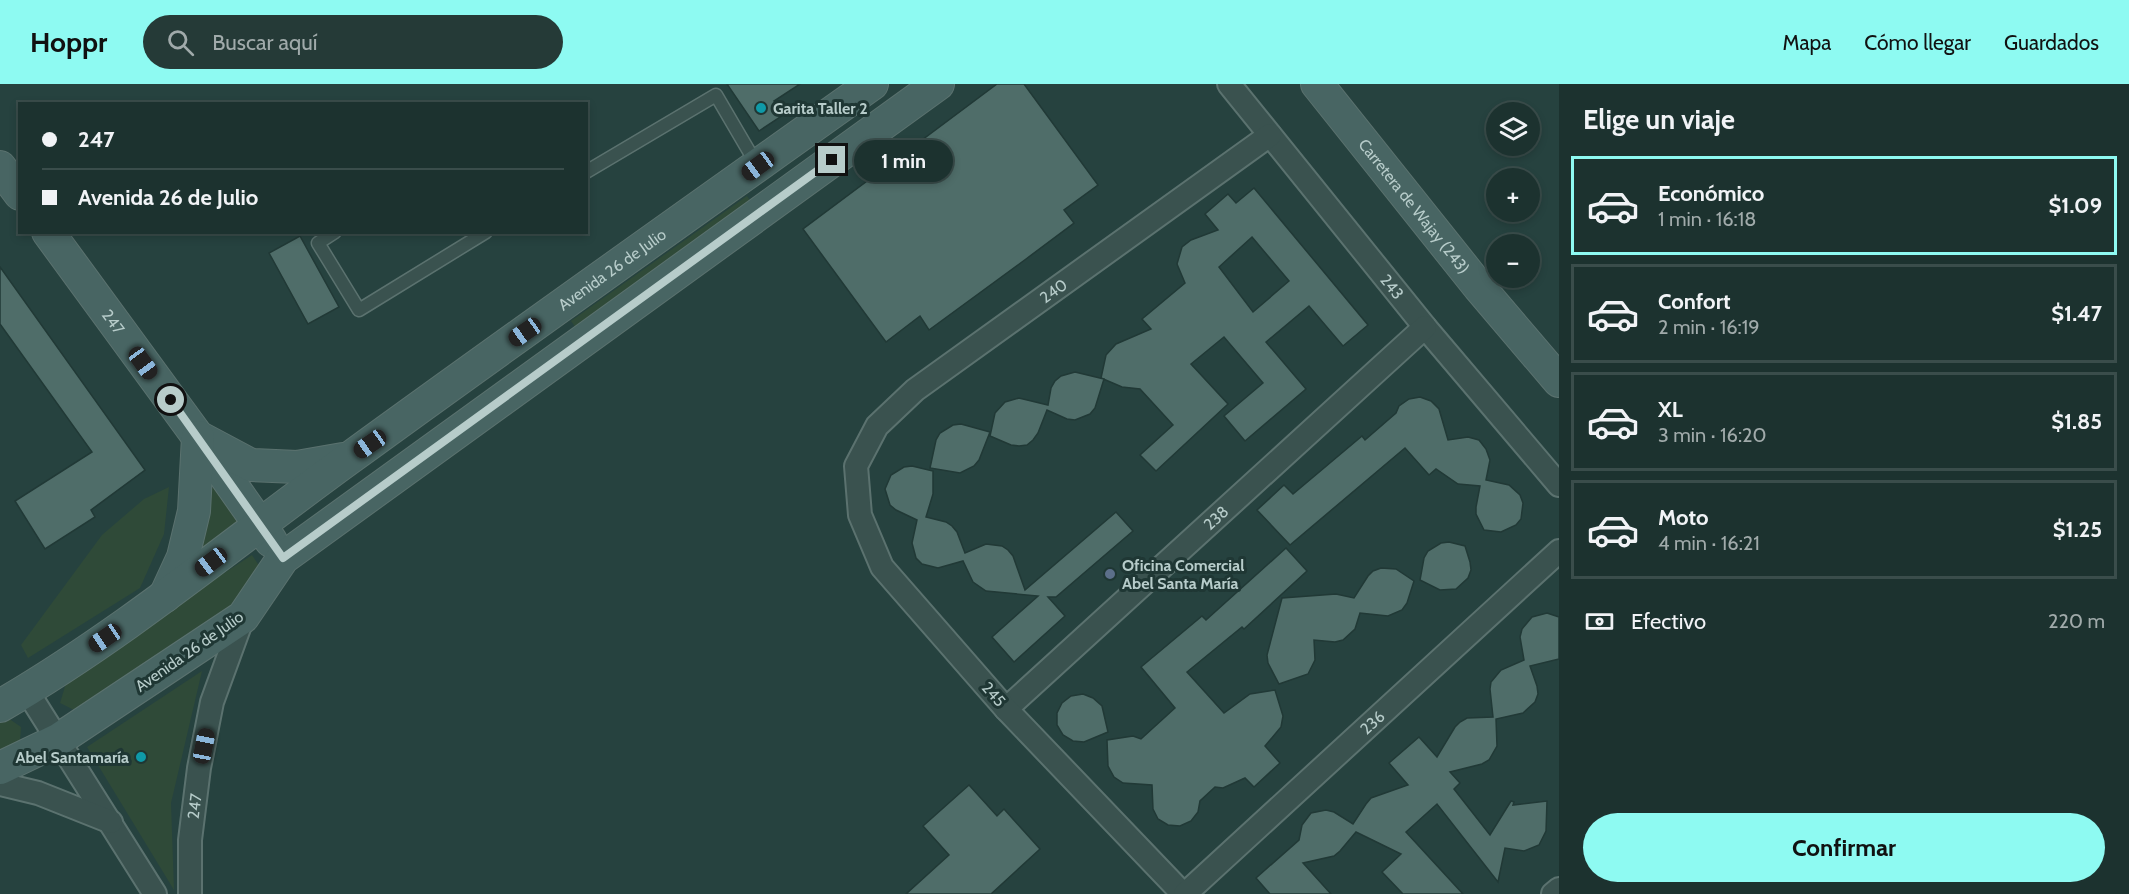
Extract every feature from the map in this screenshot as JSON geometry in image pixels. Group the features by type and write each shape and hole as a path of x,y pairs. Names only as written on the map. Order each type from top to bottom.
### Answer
{"street":[{"name":"Avenida 26 de Julio","path":"0,706 27,691 163,598 350,457 872,84"},
{"name":"Avenida 26 de Julio","path":"0,768 58,740 243,617 283,558 938,84"},
{"name":"243","path":"1229,84 1425,327 1559,485"},
{"name":"Carretera de Wajay (243)","path":"1317,84 1479,287 1559,381"},
{"name":"240","path":"856,466 877,426 915,390 1270,135"},
{"path":"758,166 780,198"},
{"path":"0,167 18,191"},
{"name":"247","path":"49,234 283,558"},
{"name":"238","path":"1006,709 1425,327"},
{"path":"163,598 183,557 194,511 198,437 251,465 297,467 350,457"},
{"name":"245","path":"856,466 860,515 882,567 1006,709 1184,894"},
{"name":"236","path":"1184,894 1559,551"},
{"name":"247","path":"190,894 190,840 199,768 212,702 243,617"},
{"path":"27,691 155,894"},
{"path":"0,784 38,793 111,822"},
{"path":"1553,894 1559,889"}],"lane":[{"path":"588,171 716,95 758,166"},
{"path":"332,234 318,243 359,310 481,234"}],"green space":[{"path":"747,196 751,202 576,328 571,321"},
{"path":"213,485 240,520 200,553"},
{"path":"169,487 164,534 140,588 28,658 21,645 102,535 144,499"},
{"path":"252,555 262,570 218,619 76,711 60,703 66,683 184,599"},
{"path":"202,671 171,803 174,890 87,747"},
{"path":"8,718 21,727 20,742 0,751 0,722"}],"building":[{"name":"Garita Taller 2","path":"727,84 800,84 774,101 783,115 759,131"},
{"path":"997,84 1024,84 1098,185 1064,210 1074,223 1026,259 929,330 920,316 886,342 803,229"},
{"path":"1254,188 1368,325 1343,346 1309,306 1266,342 1306,389 1245,441 1224,416 1263,383 1224,337 1191,364 1228,404 1156,471 1140,455 1173,425 1140,389 1122,387 1101,378 1106,355 1116,344 1151,329 1142,319 1185,283 1177,264 1182,247 1191,240 1218,230 1205,214 1228,194 1236,203","holes":["1252,237 1289,281 1253,312 1219,267"]},
{"path":"300,236 339,307 308,324 269,253"},
{"path":"0,267 145,470 91,510 95,517 45,549 15,501 92,452 0,324"},
{"path":"1075,372 1104,379 1095,408 1090,414 1075,420 1047,410 1038,433 1027,445 1011,445 990,436 995,413 1005,402 1019,398 1048,405 1051,388 1055,381 1061,376"},
{"path":"1420,397 1431,401 1439,409 1448,440 1468,437 1479,440 1486,449 1490,460 1486,480 1509,485 1520,495 1523,503 1521,519 1516,525 1501,532 1484,530 1476,514 1480,486 1458,484 1436,469 1429,475 1405,448 1290,545 1257,510 1284,485 1293,494 1362,436 1365,440 1396,413 1399,406 1409,399"},
{"path":"961,424 990,432 979,460 974,466 960,473 930,468 936,440 940,433 953,425"},
{"path":"912,466 933,471 933,494 926,517 946,522 952,526 957,532 965,553 986,544 1002,546 1008,550 1013,556 1025,590 1116,512 1133,531 1056,597 1048,597 1065,616 1014,662 992,637 1038,596 986,591 973,582 963,561 938,568 922,564 916,558 912,543 917,520 890,505 885,489 891,475 904,467"},
{"path":"1449,542 1465,546 1471,570 1468,578 1456,589 1440,590 1420,580 1424,558 1428,551 1441,543"},
{"path":"1286,548 1307,571 1244,629 1242,627 1187,672 1224,713 1250,694 1275,690 1283,716 1281,727 1265,746 1280,763 1254,787 1245,778 1223,788 1215,787 1200,801 1198,812 1191,821 1180,826 1168,825 1158,819 1153,809 1152,785 1123,783 1114,777 1108,766 1107,740 1133,736 1141,739 1175,708 1141,667 1202,616 1206,620"},
{"path":"1381,568 1396,569 1414,581 1407,603 1402,610 1388,616 1360,613 1355,629 1343,640 1335,642 1314,640 1315,660 1308,674 1279,684 1268,663 1267,655 1282,598 1336,594 1354,598 1368,576"},
{"path":"1547,613 1559,617 1559,659 1530,666 1537,686 1538,694 1535,702 1523,713 1496,719 1497,746 1489,760 1450,772 1460,783 1454,789 1490,835 1511,801 1514,802 1513,805 1547,801 1546,831 1539,845 1524,851 1505,848 1498,882 1437,804 1406,832 1463,894 1403,894 1382,872 1401,854 1356,832 1334,856 1303,863 1331,894 1270,894 1256,878 1299,840 1302,825 1311,813 1326,810 1334,812 1353,824 1371,798 1408,785 1389,763 1419,737 1437,757 1460,722 1467,718 1493,717 1491,682 1501,670 1524,660 1520,637 1522,629 1532,617"},
{"path":"1083,694 1093,698 1102,706 1108,732 1084,742 1073,741 1063,735 1057,725 1057,713 1062,703 1071,696"},
{"path":"969,785 997,816 1004,809 1040,849 991,894 906,894 949,855 923,826"}],"place":[{"name":"Garita Taller 2","path":"761,108"},
{"name":"Oficina Comercial Abel Santa María","path":"1110,574"},
{"name":"Abel Santamaría","path":"141,757"}],"route":[{"path":"171,400 283,558 832,160"}]}
